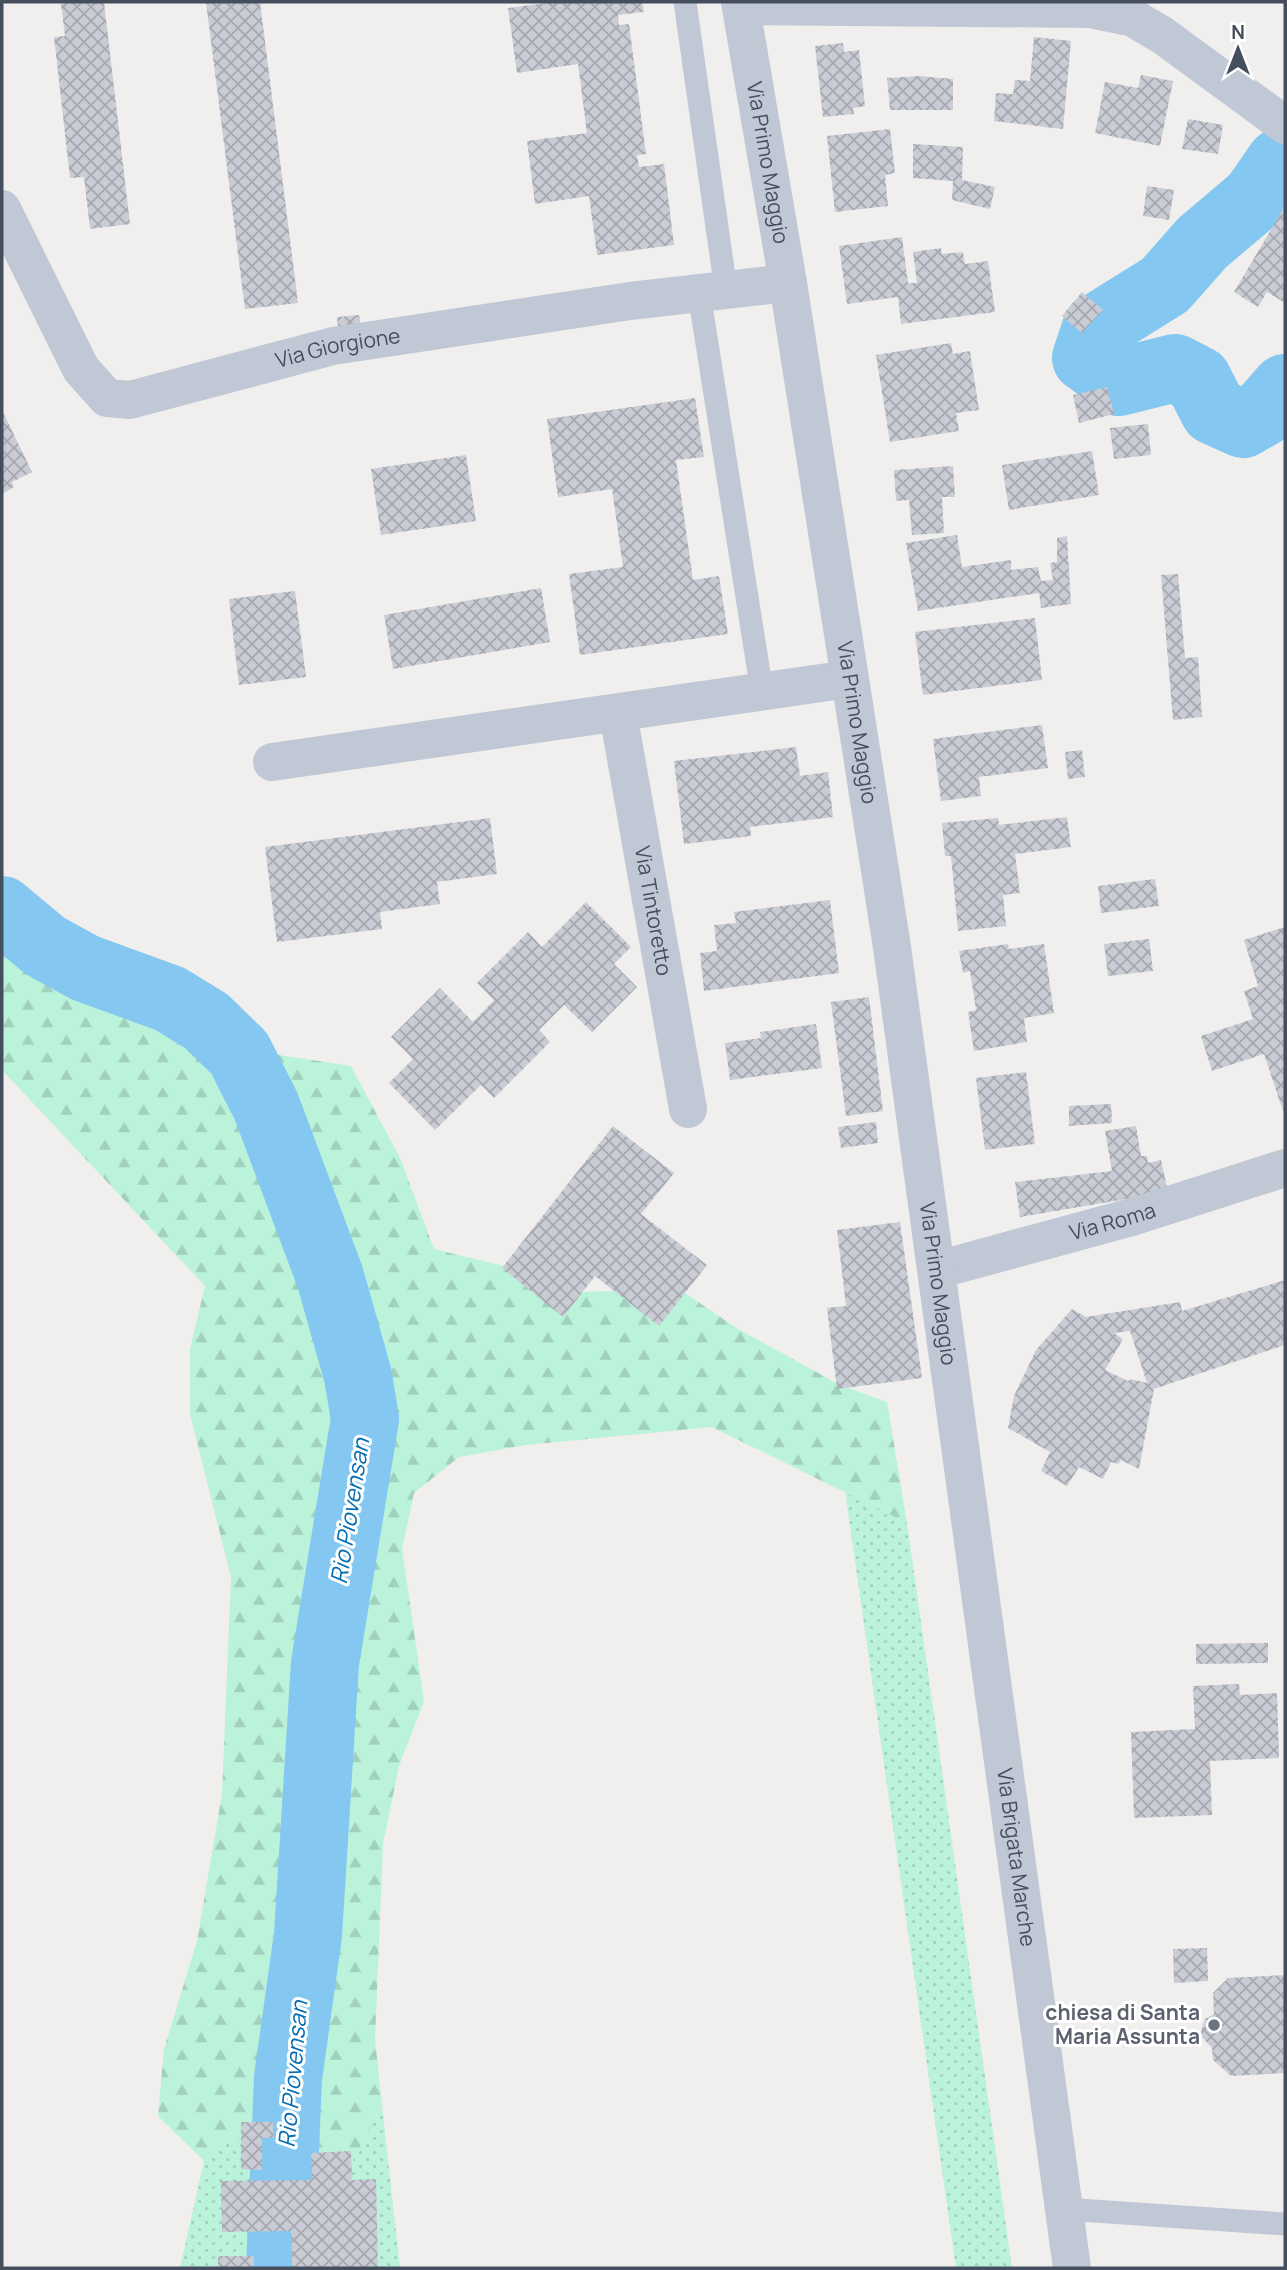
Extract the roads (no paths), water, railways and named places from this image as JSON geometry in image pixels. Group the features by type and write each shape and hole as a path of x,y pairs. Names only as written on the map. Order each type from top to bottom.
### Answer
{"street":[{"path":"740,4 1090,9 1133,18 1162,35 1285,125"},
{"name":"Via Primo Maggio","path":"740,4 788,283 892,947 961,1445"},
{"name":"Via Giorgione","path":"2,209 81,369 107,398 130,400 332,346 788,283"},
{"path":"272,762 849,679"},
{"name":"Via Tintoretto","path":"618,713 688,1109"},
{"name":"Via Roma","path":"937,1270 1132,1217 1285,1168"},
{"name":"Via Brigata Marche","path":"961,1445 1072,2268"}],"lane":[{"path":"685,2 712,292 762,692"},
{"path":"1063,2209 1285,2224"}],"waterway":[{"path":"1280,162 1255,198 1202,243 1165,285 1096,328 1086,358 1119,382 1175,368 1198,380 1214,411 1243,424 1264,412 1285,388"},
{"name":"Rio Piovensan","path":"2,910 45,946 85,968 170,999 206,1021 239,1053 266,1106 330,1277 358,1376 365,1419 325,1663 308,1935 288,2078 280,2268"}],"place":[{"name":"chiesa di Santa Maria Assunta","path":"1214,2025"}]}
